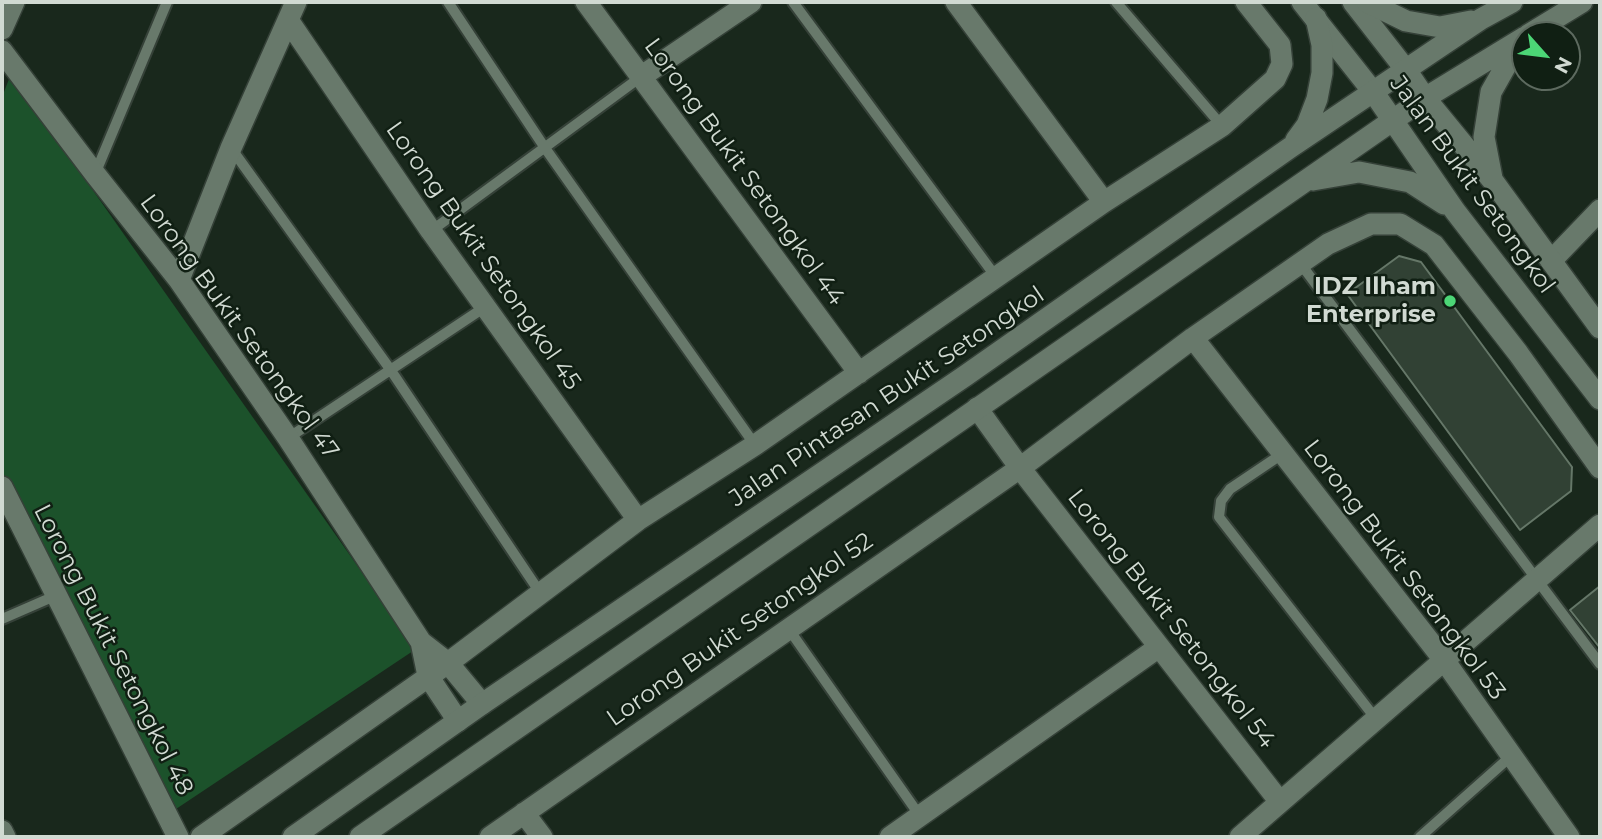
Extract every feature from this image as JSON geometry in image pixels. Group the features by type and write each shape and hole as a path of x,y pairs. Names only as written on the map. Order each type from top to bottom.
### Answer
{"street":[{"path":"2,29 14,2"},
{"name":"Lorong Bukit Setongkol 44","path":"586,2 859,373"},
{"path":"642,76 751,2"},
{"path":"956,2 1104,202"},
{"path":"201,837 448,663 638,520 755,445 1104,202 1222,126 1275,79 1282,64 1280,45 1246,2"},
{"name":"Jalan Bukit Setongkol","path":"1353,2 1425,98 1493,181 1600,328"},
{"path":"1367,2 1406,21 1440,27 1481,19"},
{"name":"Jalan Pintasan Bukit Setongkol","path":"293,837 482,704 954,384 1291,147 1481,19 1512,2"},
{"path":"1553,21 1581,2"},
{"path":"1291,147 1307,125 1317,99 1322,73 1322,45 1309,10"},
{"name":"Jalan Bukit Setongkol","path":"1309,10 1374,93 1455,211 1600,399"},
{"path":"179,280 231,148 292,11"},
{"name":"Lorong Bukit Setongkol 45","path":"292,11 431,231 638,520"},
{"path":"360,837 983,416 1392,120 1511,45"},
{"name":"Lorong Bukit Setongkol 47","path":"2,51 94,174 179,280 288,438 421,642 448,663 482,704"},
{"path":"1493,181 1484,137 1491,92 1511,57"},
{"path":"1307,182 1359,172 1410,182 1455,211"},
{"path":"1551,261 1600,210"},
{"name":"Lorong Bukit Setongkol 52","path":"490,837 788,628 1014,459 1328,244 1371,224 1401,224 1434,245 1518,353 1600,468"},
{"name":"Lorong Bukit Setongkol 53","path":"1193,338 1444,660 1569,837"},
{"name":"Lorong Bukit Setongkol 54","path":"983,416 1280,802"},
{"name":"Lorong Bukit Setongkol 48","path":"2,487 178,837"},
{"path":"1240,837 1600,525"},
{"name":"Lorong Bukit Setongkol 47","path":"421,642 428,676 458,721"},
{"path":"890,837 1159,647"},
{"path":"524,813 542,837"},
{"path":"2,831 5,837"}],"lane":[{"path":"94,174 167,2"},
{"path":"448,2 545,148 755,445"},
{"path":"793,2 996,277"},
{"path":"1116,2 1222,126"},
{"path":"431,231 642,76"},
{"path":"231,148 390,369 541,594"},
{"path":"1300,263 1600,664"},
{"path":"288,438 485,307"},
{"path":"1282,454 1230,489 1221,501 1219,517 1376,719"},
{"path":"2,619 57,595"},
{"path":"788,628 920,816"},
{"path":"1420,837 1510,757"}],"green space":[{"path":"11,74 416,649 176,809 2,474 2,97"}],"building":[{"path":"1399,256 1421,262 1572,467 1571,491 1520,530 1347,294"},
{"path":"1600,586 1600,648 1570,610"}],"place":[{"name":"IDZ Ilham Enterprise","path":"1450,301"}]}
